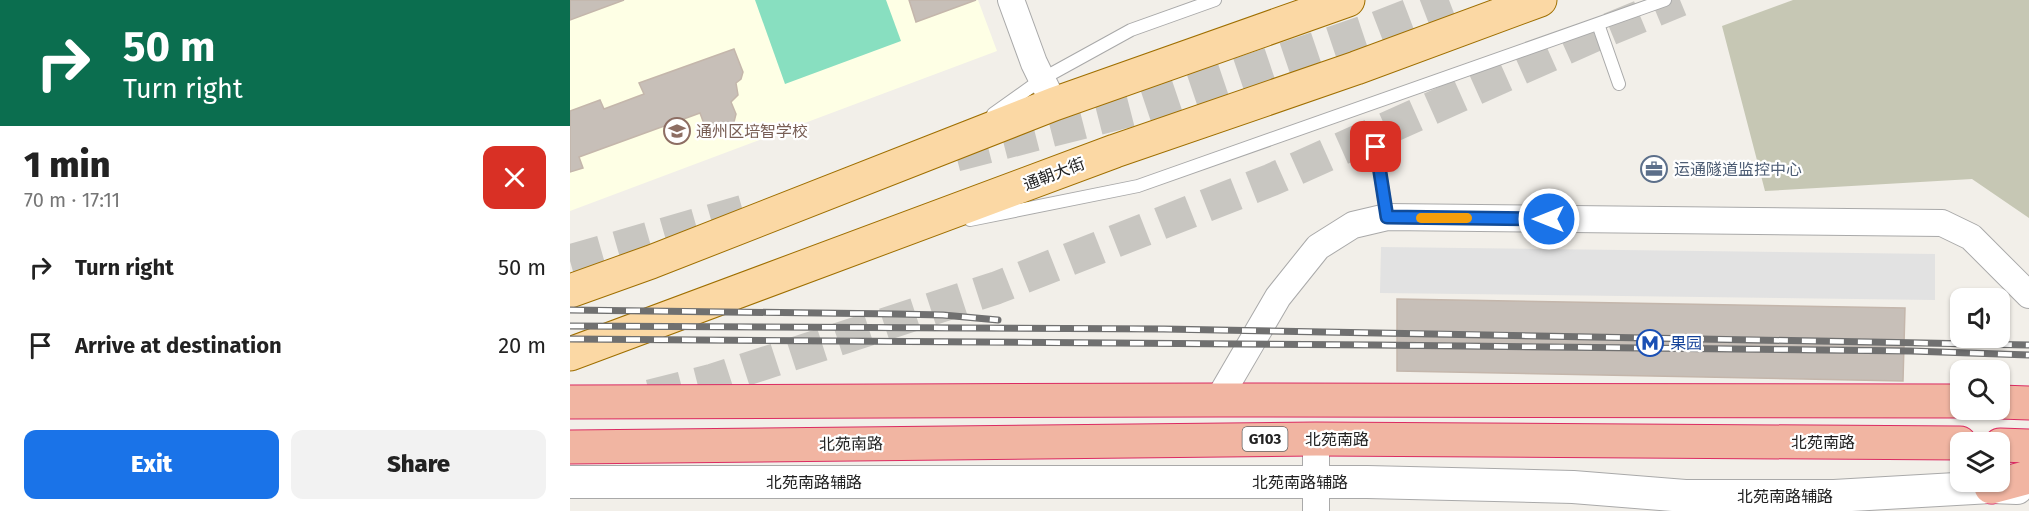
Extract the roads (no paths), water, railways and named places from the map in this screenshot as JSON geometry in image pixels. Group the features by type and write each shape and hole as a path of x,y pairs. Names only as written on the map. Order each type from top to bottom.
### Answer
{"highway":[{"path":"570,402 1950,401"},
{"path":"2010,402 2029,403"},
{"name":"北苑南路","path":"570,447 1316,439 1950,443"},
{"path":"2010,445 2029,446"},
{"path":"2010,482 2029,477"}],"main road":[{"path":"570,291 651,262 954,143 1048,92 1348,0"},
{"name":"通朝大街","path":"570,354 1115,151 1356,68 1540,0"}],"street":[{"path":"1011,0 1048,92"},
{"path":"1218,400 1278,297 1318,247 1353,225 1387,217 1942,223 1971,237 2029,295"},
{"path":"1316,439 1316,497"},
{"name":"北苑南路辅路","path":"570,482 1316,497 1573,487 1685,496 1834,496 1950,489"},
{"name":"北苑南路辅路","path":"2010,488 2029,489"}],"lane":[{"path":"1048,92 1131,30 1215,0"},
{"path":"881,238 1138,186 1665,0"},
{"path":"1598,24 1620,84"},
{"path":"1376,147 1387,217"}],"tunnel":[{"path":"956,155 1139,108 1376,28 1449,0"},
{"path":"650,396 713,380 996,288 1271,180 1593,36 1680,0"},
{"path":"570,261 755,208"}],"railway":[{"path":"570,310 943,315 998,320"},
{"path":"570,326 1164,329 2029,345"},
{"path":"570,339 1375,345 1911,351 2029,355"}],"place":[{"name":"通州区培智学校","path":"677,131"},
{"name":"运通隧道监控中心","path":"1654,169"},
{"name":"果园","path":"1650,343"}]}
